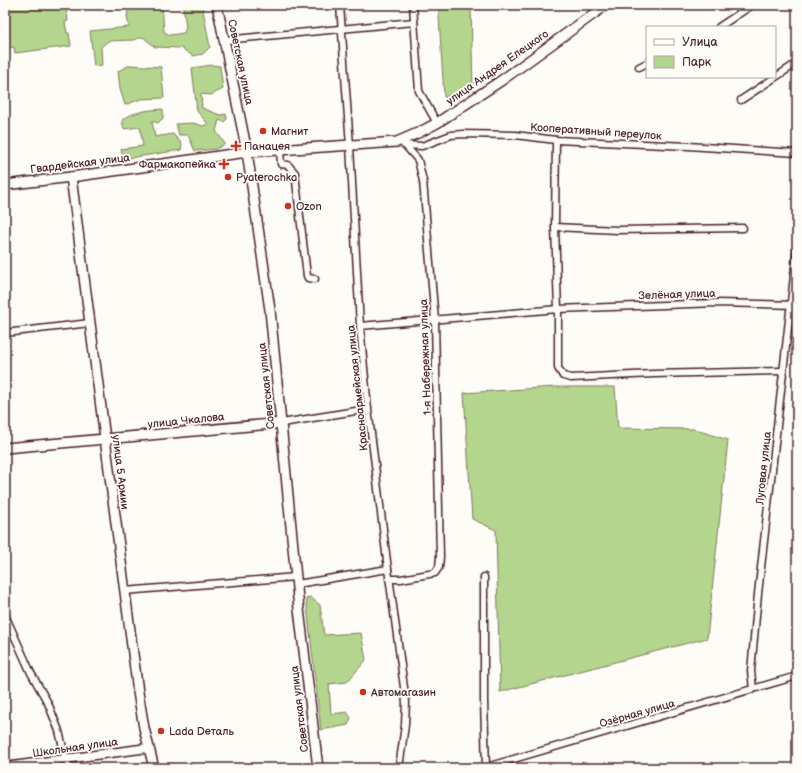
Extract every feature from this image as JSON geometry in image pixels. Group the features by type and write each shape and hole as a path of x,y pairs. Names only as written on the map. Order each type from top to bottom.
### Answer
{"main road":[{"name":"Советская улица","path":"217,5 247,152 270,310 296,580 318,768"},
{"name":"улица Андрея Елецкого","path":"401,143 437,123 502,80 606,5"},
{"name":"Гвардейская улица","path":"5,185 247,152 401,143"},
{"name":"улица 5 Армии","path":"71,177 138,692 148,748 154,768"},
{"name":"улица Чкалова","path":"5,448 282,423"}],"street":[{"name":"Красноармейская улица","path":"340,5 350,146 360,326 368,409 406,702 405,725 399,768"},
{"path":"413,5 419,91 437,123"},
{"path":"720,26 752,5"},
{"path":"224,40 414,22"},
{"path":"776,77 797,63"},
{"path":"639,67 646,64"},
{"path":"741,100 774,78"},
{"name":"Кооперативный переулок","path":"401,143 422,146 451,135 463,134 515,135 556,140 797,153"},
{"path":"556,140 555,227 558,309 558,368 563,376 571,378 653,374 783,371"},
{"name":"1-я Набережная улица","path":"389,579 401,579 435,572 439,567 440,557 435,321 423,181 418,160 401,143"},
{"path":"280,150 281,164 288,165 295,173 307,276 308,278 315,279"},
{"path":"555,227 617,230 743,228"},
{"name":"Луговая улица","path":"753,689 751,671 756,617 783,371 794,304 797,249"},
{"name":"Зелёная улица","path":"360,326 435,321 558,309 717,303 794,304"},
{"path":"5,333 90,323"},
{"name":"улица Чкалова","path":"282,423 368,409"},
{"path":"124,591 296,580 388,569"},
{"path":"484,577 484,700 486,768"},
{"path":"5,615 31,673 48,703 59,731 68,768"},
{"name":"Озёрная улица","path":"483,768 797,676"},
{"name":"Школьная улица","path":"5,767 148,748"}],"green space":[{"path":"5,5 66,5 68,21 65,22 67,33 69,33 71,46 15,53 14,47 5,48"},
{"path":"142,5 162,5 164,32 170,35 184,33 186,27 183,5 202,5 210,47 203,54 193,56 181,48 155,47 143,37 133,40 108,41 101,47 102,65 94,66 90,31 129,27 127,16 129,7"},
{"path":"439,5 471,5 473,90 444,97 439,17"},
{"path":"130,65 161,67 164,98 141,99 125,105 120,89 118,71"},
{"path":"212,65 220,66 223,89 211,95 201,94 202,108 220,115 226,114 227,119 224,122 219,120 216,131 225,144 216,149 195,151 188,135 179,135 176,124 193,123 203,126 208,124 197,111 192,68"},
{"path":"163,109 163,118 158,123 152,121 155,137 173,134 182,144 181,150 123,159 121,149 143,146 140,127 124,129 122,120 137,113"},
{"path":"555,387 615,387 618,428 693,429 728,440 707,638 500,692 496,530 472,519 464,393"},
{"path":"310,597 320,605 324,635 361,633 366,660 347,682 329,684 331,714 347,712 351,718 348,725 321,730 306,598"}],"place":[{"name":"Магнит","path":"263,131"},
{"name":"Панацея","path":"236,146"},
{"name":"Фармакопейка","path":"224,164"},
{"name":"Pyaterochka","path":"228,177"},
{"name":"Ozon","path":"288,206"},
{"name":"Автомагазин","path":"363,692"},
{"name":"Lada Dеталь","path":"161,731"}]}
